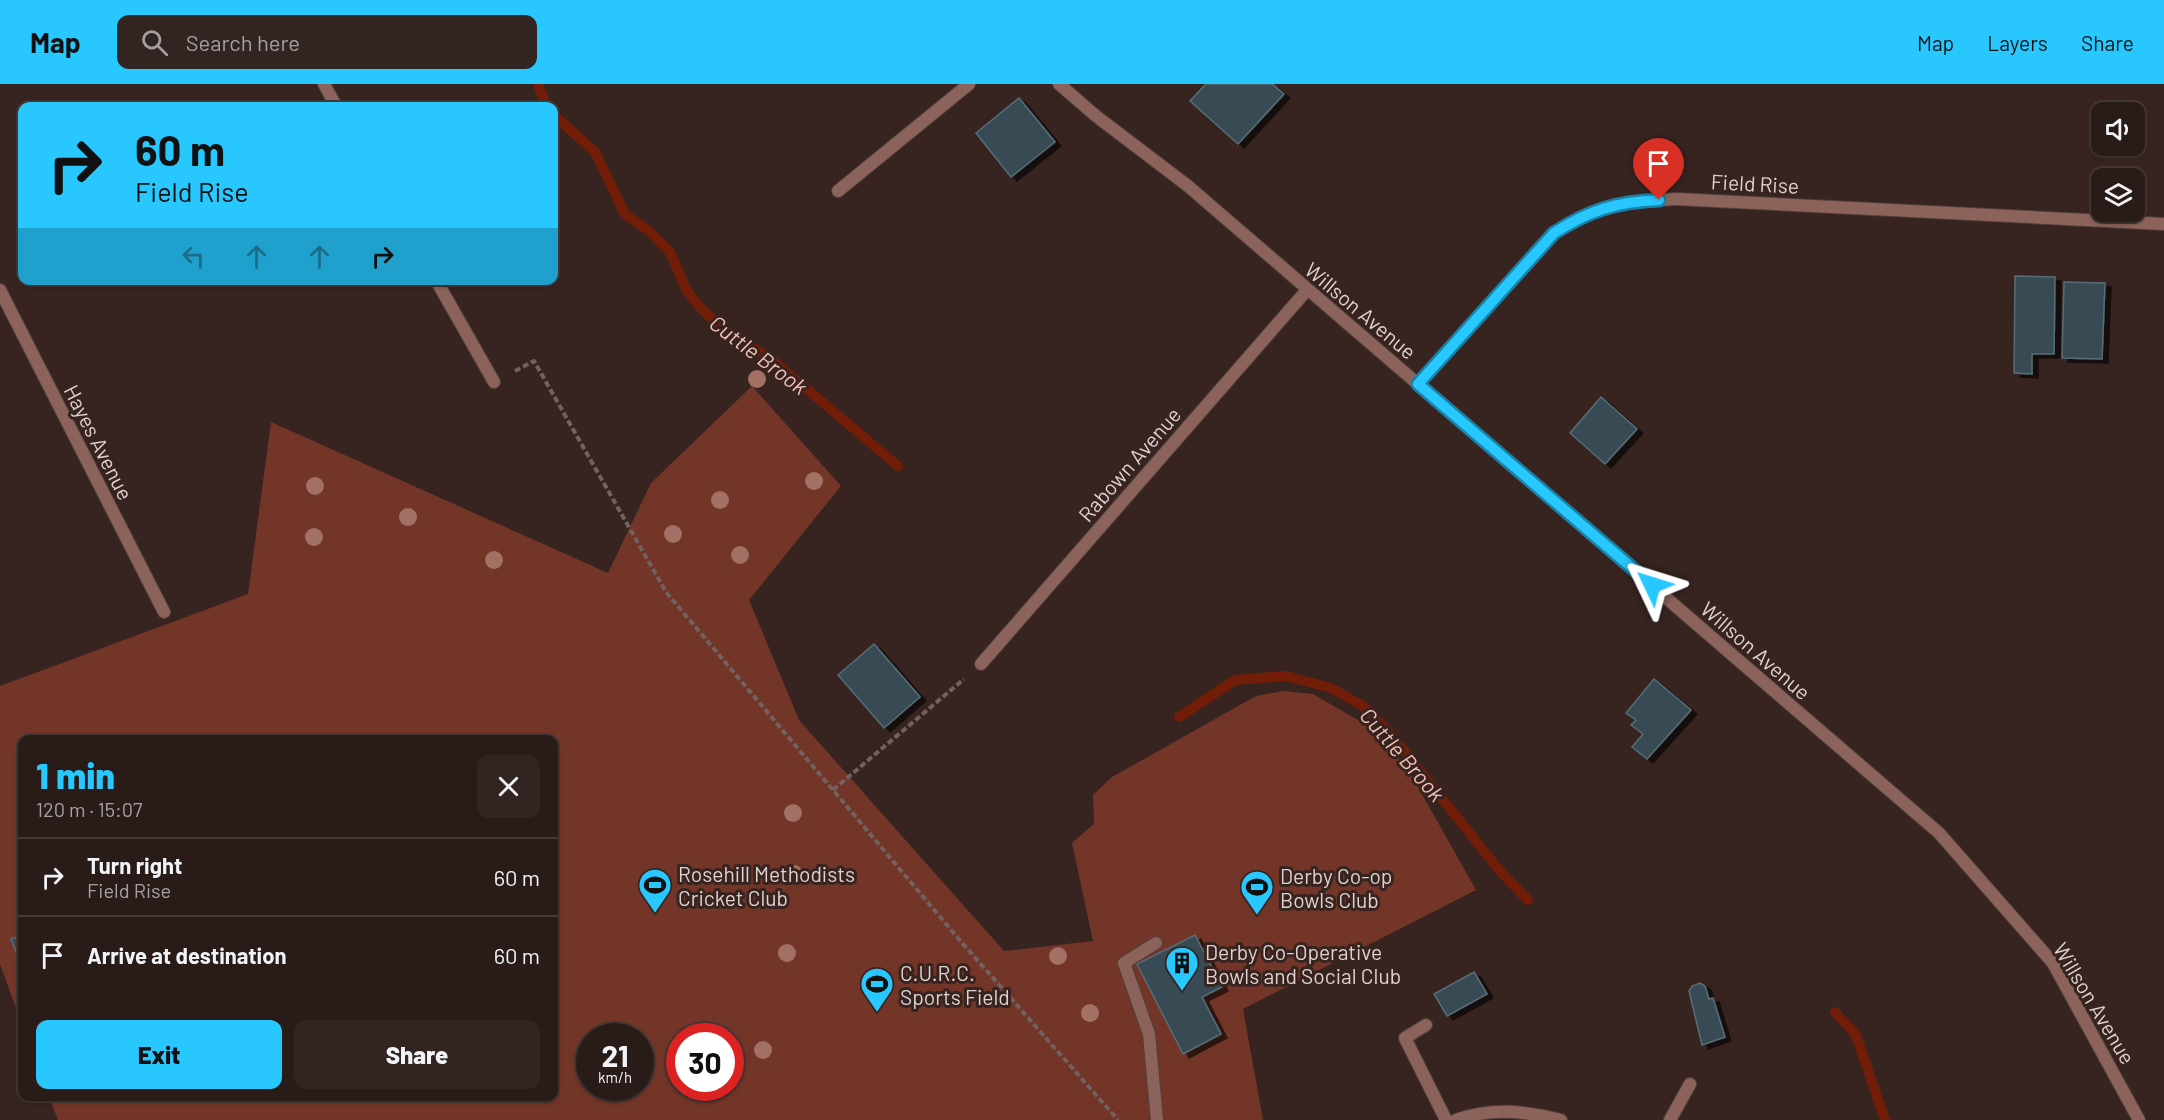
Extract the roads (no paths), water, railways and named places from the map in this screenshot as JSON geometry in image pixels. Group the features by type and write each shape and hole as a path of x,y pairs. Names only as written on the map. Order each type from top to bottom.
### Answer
{"street":[{"path":"324,84 334,102"},
{"path":"838,191 969,84"},
{"name":"Willson Avenue","path":"1059,84 1188,186 1939,833 2054,963 2139,1120"},
{"name":"Field Rise","path":"1418,384 1554,233 1581,216 1621,202 1677,199 2164,224"},
{"path":"439,285 494,382"},
{"name":"Hayes Avenue","path":"0,290 164,612"},
{"name":"Rabown Avenue","path":"981,664 1307,290"},
{"path":"1156,943 1124,963 1149,1034 1156,1120"},
{"path":"1426,1025 1405,1038 1446,1120"},
{"path":"1670,1120 1690,1084"},
{"path":"1456,1120 1490,1110 1531,1113 1561,1120"}],"waterway":[{"name":"Cuttle Brook","path":"538,84 545,102"},
{"name":"Cuttle Brook","path":"558,119 595,152 625,214 650,232 670,252 687,291 699,306 722,329 770,358 898,466"},
{"name":"Cuttle Brook","path":"1179,717 1235,680 1286,676 1331,688 1363,706 1389,732 1499,870 1528,900"},
{"name":"Cuttle Brook","path":"1835,1012 1856,1035 1885,1120"}],"place":[{"name":"Rosehill Methodists Cricket Club","path":"655,914"},
{"name":"Derby Co-op Bowls Club","path":"1257,916"},
{"name":"Derby Co-Operative Bowls and Social Club","path":"1182,992"},
{"name":"C.U.R.C. Sports Field","path":"877,1013"}]}
